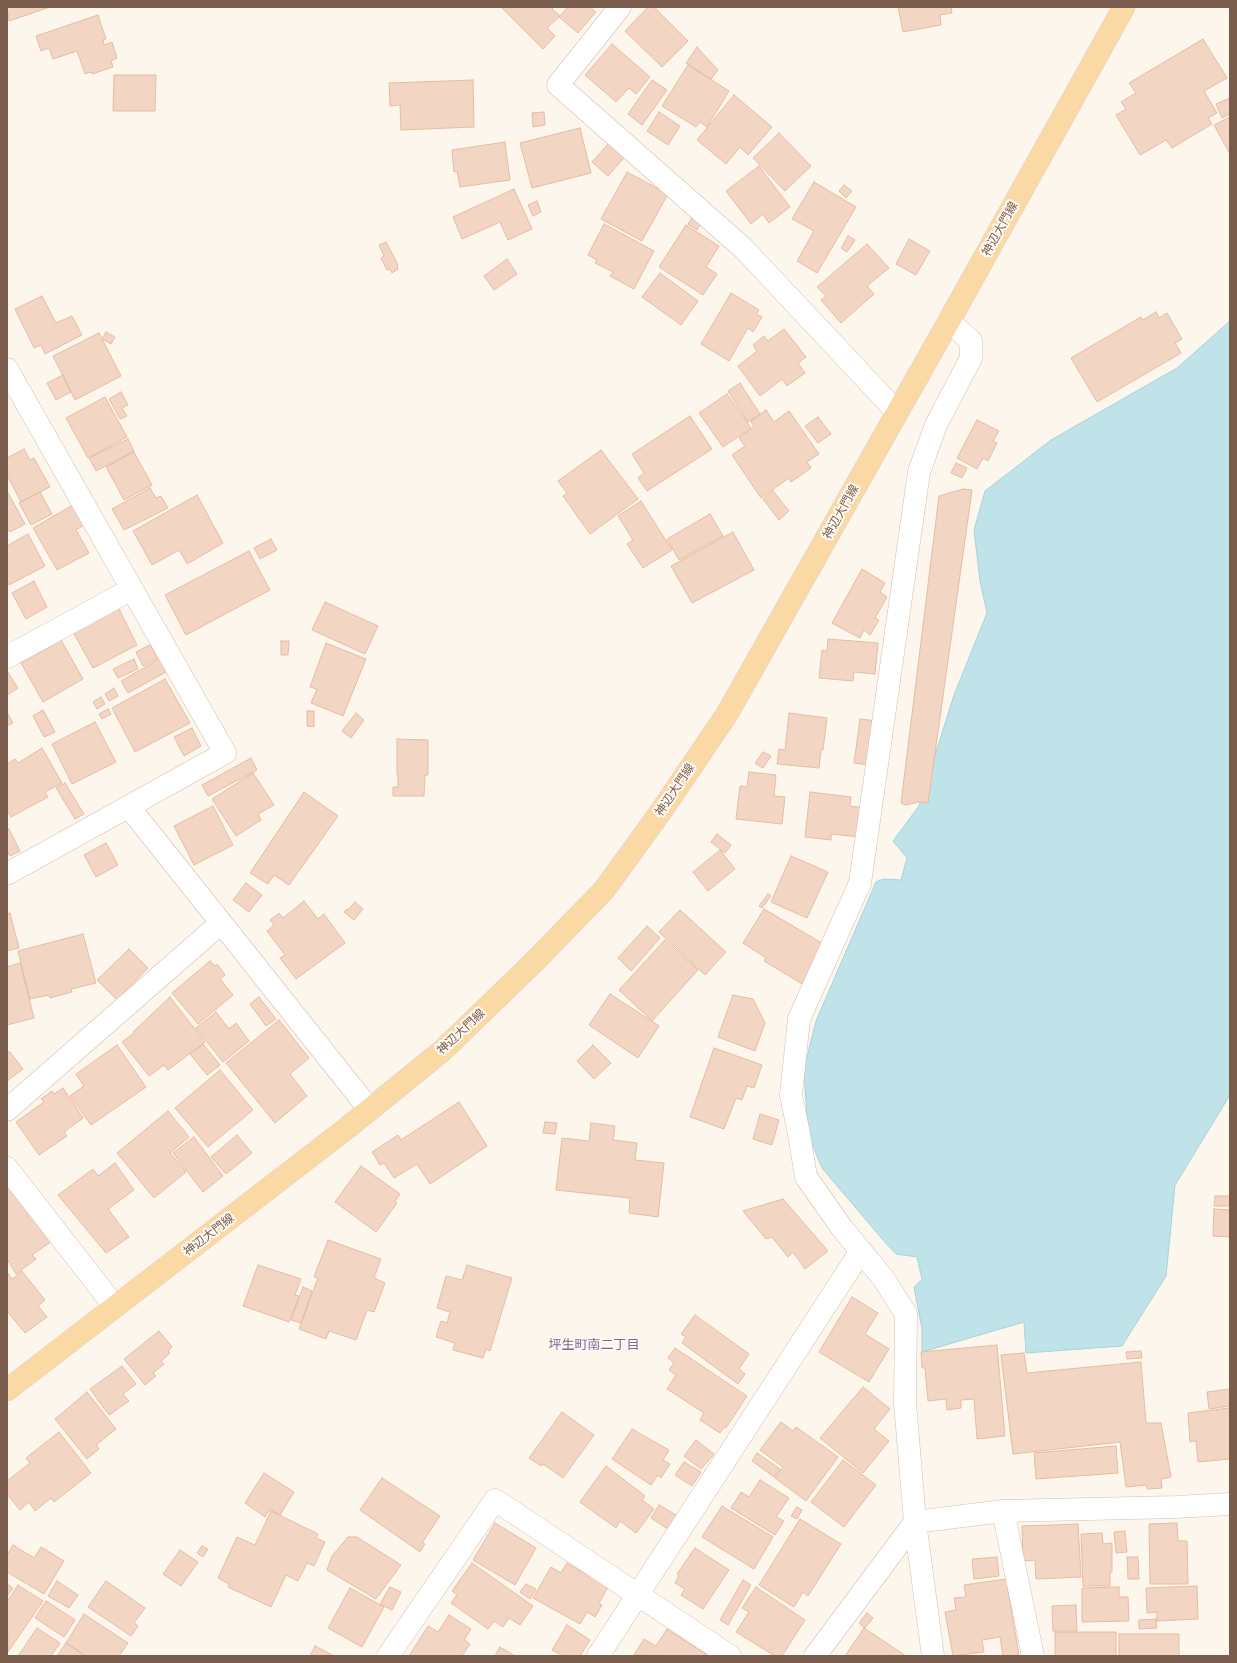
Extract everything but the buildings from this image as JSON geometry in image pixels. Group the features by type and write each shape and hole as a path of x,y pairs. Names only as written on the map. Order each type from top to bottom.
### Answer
{"main road":[{"name":"神辺大門線","path":"7,1390 370,1110 442,1051 533,963 604,890 662,810 726,714 949,321 1124,7"}],"street":[{"path":"620,7 558,85 743,248 897,412"},
{"path":"933,1656 916,1522 905,1404 906,1314 882,1278 806,1177 791,1095 799,1019 860,882 918,472 936,426 971,358 971,341 949,321"},
{"path":"7,369 225,753 7,874"},
{"path":"7,657 132,589"},
{"path":"128,807 370,1110"},
{"path":"7,1110 221,923"},
{"path":"7,1168 115,1307"},
{"path":"598,1656 861,1251"},
{"path":"388,1656 495,1500 730,1656"},
{"path":"815,1656 916,1522 1003,1511 1176,1507 1230,1504"},
{"path":"1003,1511 1033,1656"}],"water":[{"path":"1230,321 1230,1095 1175,1185 1166,1276 1122,1346 1026,1353 1024,1322 922,1352 922,1329 914,1287 922,1279 917,1257 896,1254 883,1240 822,1168 808,1134 804,1069 816,1021 876,882 883,879 901,880 907,858 893,841 919,806 954,695 987,613 980,581 974,530 985,491 1051,440 1177,368"}],"district":[{"name":"坪生町南二丁目","path":"594,1345"}]}
